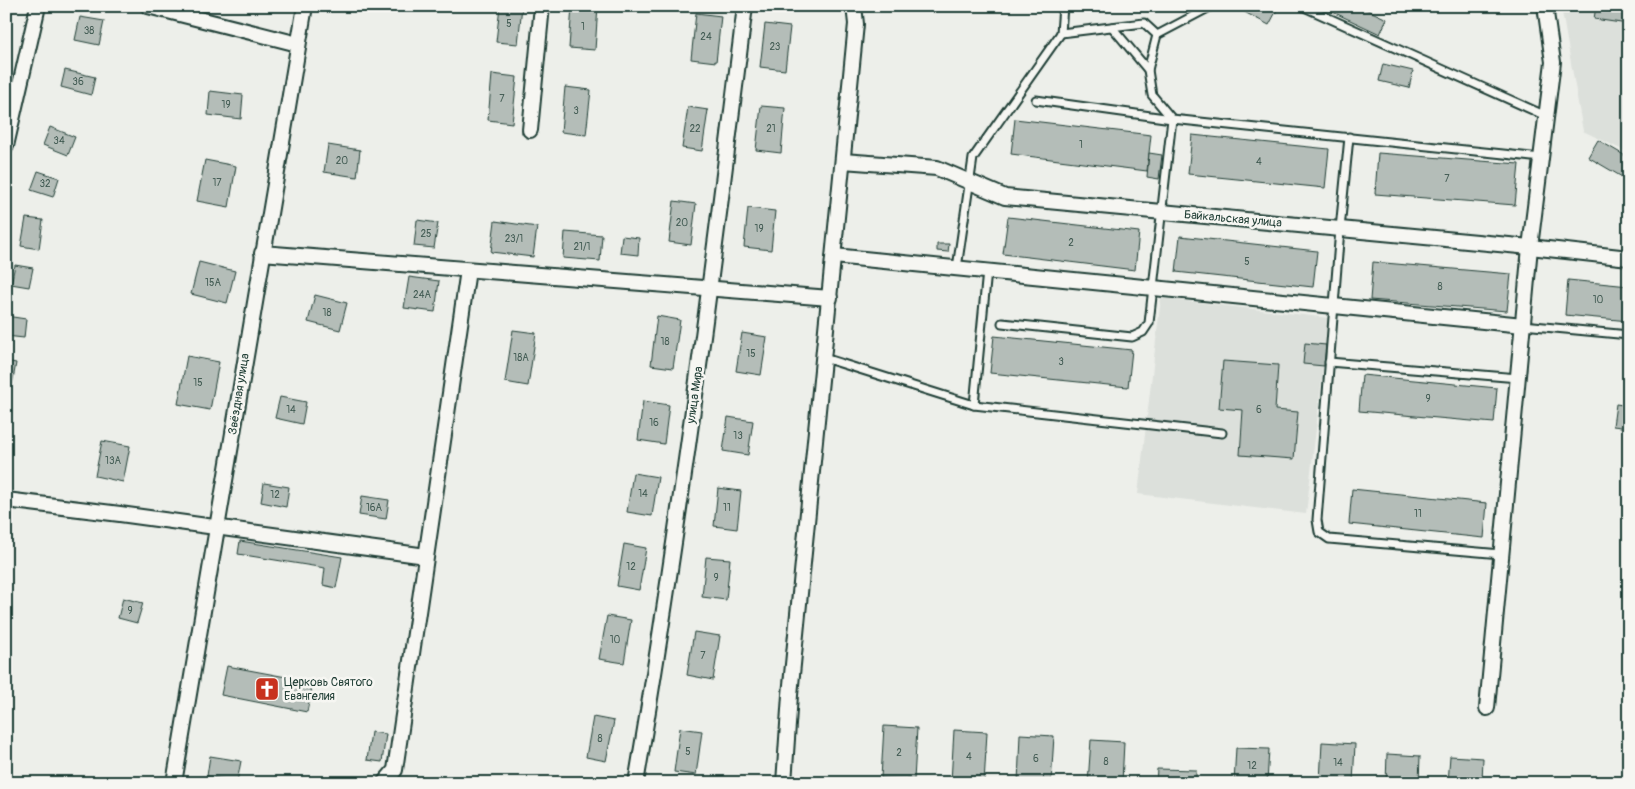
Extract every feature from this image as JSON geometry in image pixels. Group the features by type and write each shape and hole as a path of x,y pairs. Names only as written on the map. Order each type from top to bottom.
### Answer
{"street":[{"path":"6,146 38,6"},
{"path":"148,6 298,44"},
{"name":"Звёздная улица","path":"174,783 305,6"},
{"path":"530,130 542,6"},
{"name":"улица Мира","path":"636,783 656,669 710,290 745,6"},
{"path":"784,783 790,695 856,24 854,6"},
{"path":"1487,708 1530,247 1553,62 1545,6"},
{"name":"Байкальская улица","path":"843,161 937,168 1005,197 1629,258"},
{"path":"262,253 710,290 830,298"},
{"path":"834,256 1523,325"},
{"path":"384,783 394,770 468,270"},
{"path":"6,500 426,556"}],"lane":[{"path":"957,268 973,158 1061,33 1063,6"},
{"path":"1002,323 1132,337 1143,332 1149,323 1160,212 1172,119 1152,95 1148,70 1157,35 1212,6"},
{"path":"1302,6 1546,116"},
{"path":"1061,33 1144,22 1157,35"},
{"path":"1112,27 1148,70"},
{"path":"1036,100 1172,119 1541,158"},
{"path":"1349,137 1333,306 1317,520 1319,532 1329,539 1501,554"},
{"path":"974,405 987,271"},
{"path":"1523,325 1629,335"},
{"path":"824,358 974,405 1222,433"},
{"path":"1329,362 1518,378"}],"shaded area":[{"path":"1561,6 1629,6 1629,153 1583,131"},
{"path":"1161,298 1329,318 1306,514 1138,494"}],"building":[{"path":"500,6 522,6 518,44 496,42"},
{"path":"572,6 598,6 595,50 569,48"},
{"path":"1233,6 1275,6 1278,8 1269,25"},
{"path":"1320,6 1359,6 1387,19 1380,34"},
{"path":"1596,6 1629,6 1628,24 1594,19"},
{"path":"696,13 721,16 716,62 691,59"},
{"path":"80,17 104,21 99,45 75,40"},
{"path":"765,24 790,27 785,70 760,67"},
{"path":"1383,64 1413,71 1409,88 1379,81"},
{"path":"65,70 95,77 91,95 61,87"},
{"path":"492,74 517,77 512,123 488,120"},
{"path":"565,87 591,90 586,135 561,132"},
{"path":"210,91 243,95 241,119 208,115"},
{"path":"761,106 785,108 781,153 756,150"},
{"path":"688,107 708,110 702,151 682,148"},
{"path":"1015,119 1151,135 1147,171 1011,154"},
{"path":"50,127 75,137 68,155 43,145"},
{"path":"1192,135 1329,149 1325,188 1188,174"},
{"path":"1598,140 1629,158 1629,181 1588,157"},
{"path":"328,145 360,150 357,177 324,172"},
{"path":"1149,153 1162,155 1159,179 1147,177"},
{"path":"1378,153 1519,164 1515,205 1375,194"},
{"path":"205,160 236,166 229,207 197,201"},
{"path":"38,171 59,178 53,197 31,190"},
{"path":"674,201 696,204 691,245 669,242"},
{"path":"748,208 775,211 771,250 744,247"},
{"path":"1008,217 1139,232 1135,270 1003,254"},
{"path":"26,218 43,220 39,249 21,246"},
{"path":"417,220 438,223 434,248 414,246"},
{"path":"495,221 537,227 533,257 491,252"},
{"path":"565,232 602,235 600,261 563,258"},
{"path":"622,236 639,238 638,255 620,253"},
{"path":"1180,236 1317,251 1313,287 1176,272"},
{"path":"937,244 949,244 948,252 937,251"},
{"path":"199,262 235,271 227,303 191,294"},
{"path":"1373,262 1511,274 1507,311 1370,300"},
{"path":"15,265 33,268 29,287 11,284"},
{"path":"409,277 439,281 435,312 404,308"},
{"path":"1568,280 1629,286 1629,321 1565,315"},
{"path":"315,295 347,303 340,330 308,322"},
{"path":"6,316 26,319 24,338 6,336"},
{"path":"657,316 680,320 673,368 651,365"},
{"path":"513,330 536,333 528,386 505,382"},
{"path":"742,333 767,337 761,375 736,371"},
{"path":"994,336 1132,350 1128,387 990,373"},
{"path":"1305,343 1326,345 1324,366 1303,364"},
{"path":"187,356 219,362 210,410 178,404"},
{"path":"6,361 16,363 12,385 6,384"},
{"path":"1223,361 1278,365 1275,410 1298,412 1294,459 1240,455 1243,410 1219,408"},
{"path":"1362,375 1497,388 1494,423 1359,411"},
{"path":"280,397 306,402 302,424 275,418"},
{"path":"643,401 669,405 664,444 638,440"},
{"path":"1616,404 1629,406 1629,428 1613,426"},
{"path":"728,417 753,421 748,455 723,451"},
{"path":"102,441 130,446 123,482 95,476"},
{"path":"633,473 658,477 652,516 627,512"},
{"path":"264,483 289,487 286,507 261,502"},
{"path":"718,488 741,491 737,529 714,526"},
{"path":"1352,489 1487,503 1484,538 1349,524"},
{"path":"362,496 389,500 386,519 359,515"},
{"path":"240,541 342,557 336,588 323,585 325,568 238,554"},
{"path":"624,544 646,548 639,590 617,586"},
{"path":"706,557 730,559 726,600 702,597"},
{"path":"123,598 143,603 137,623 118,618"},
{"path":"607,616 631,620 624,663 599,659"},
{"path":"694,632 720,636 713,680 687,675"},
{"name":"Церковь Святого Евангелия","path":"227,666 313,682 307,712 221,695"},
{"path":"593,717 614,721 606,761 586,757"},
{"path":"884,726 917,728 914,780 881,778"},
{"path":"680,728 702,731 696,775 674,772"},
{"path":"954,730 987,732 984,783 951,782"},
{"path":"371,732 386,734 382,762 367,760"},
{"path":"1020,734 1054,736 1051,783 1018,783"},
{"path":"1091,740 1124,742 1122,783 1088,783"},
{"path":"1322,742 1355,744 1353,783 1320,783"},
{"path":"1236,748 1269,749 1267,783 1234,783"},
{"path":"1387,754 1420,756 1419,783 1386,783"},
{"path":"210,756 241,761 237,782 207,776"},
{"path":"1450,756 1483,758 1482,783 1448,783"},
{"path":"1157,769 1196,770 1196,783 1156,783"}],"place":[{"name":"Церковь Святого Евангелия","path":"267,689"}]}
